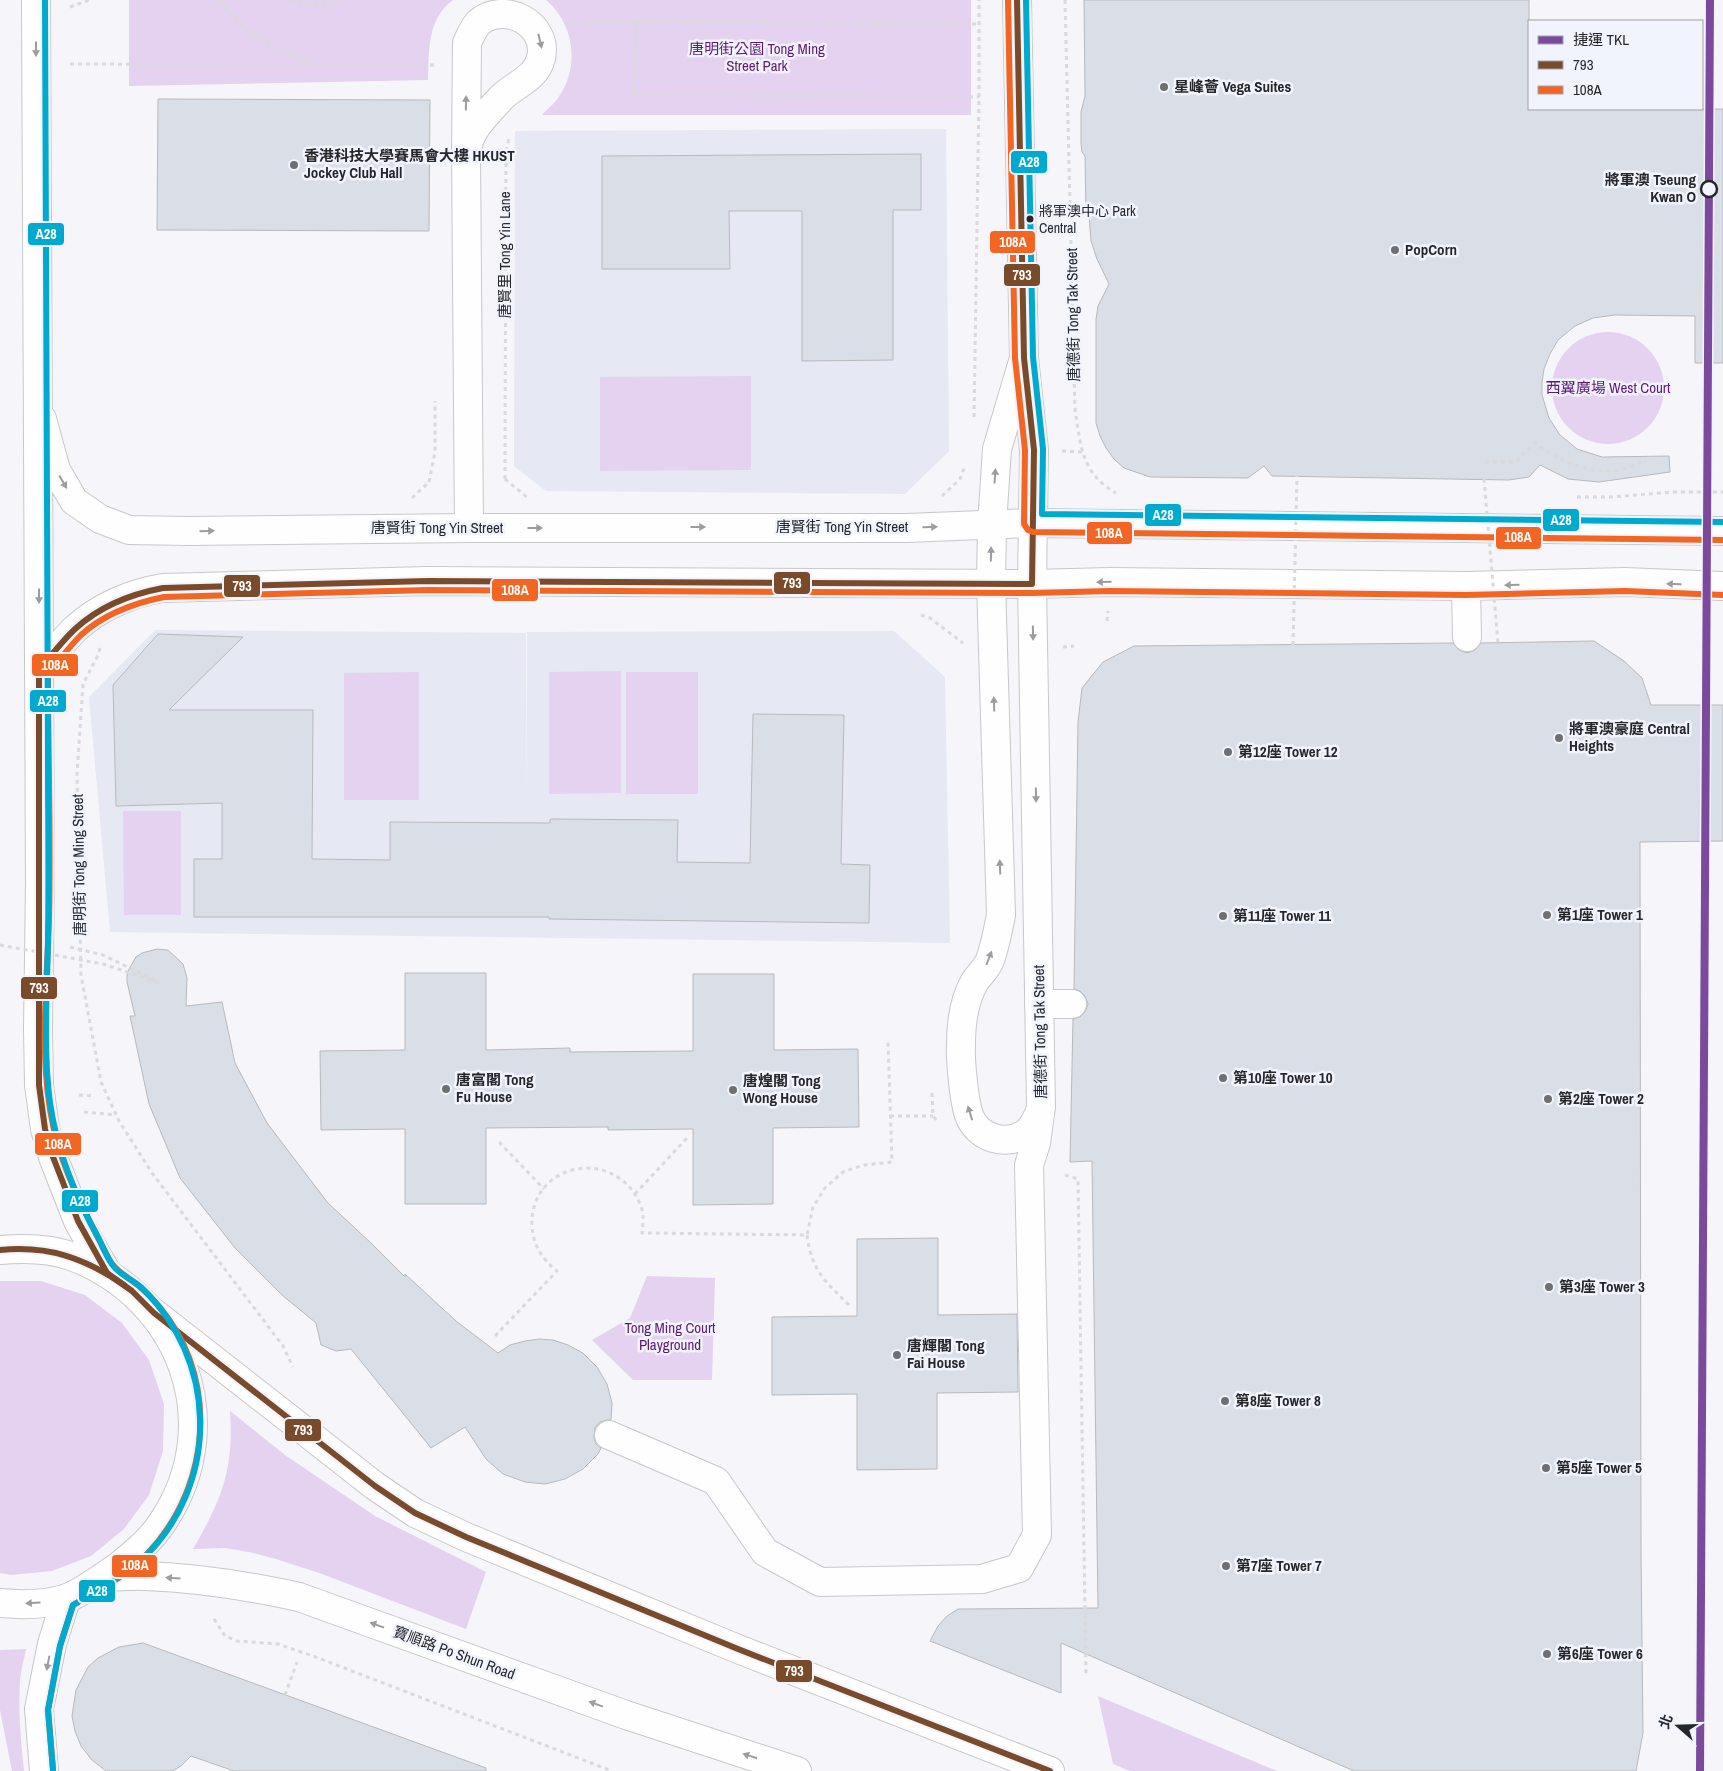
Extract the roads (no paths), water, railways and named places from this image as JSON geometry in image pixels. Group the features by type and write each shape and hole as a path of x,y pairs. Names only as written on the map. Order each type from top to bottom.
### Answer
{"street":[{"path":"36,0 40,884 39,1085 45,1128 53,1157 78,1221 107,1272"},
{"name":"唐德街 Tong Tak Street","path":"1017,0 1024,358 1034,450 1032,584 1041,1108 1038,1118 1026,1133 1005,1140 984,1134 976,1127 969,1116 960,1046 962,1015 974,983 990,961 1001,915 991,583 992,524 997,449 1024,358"},
{"path":"466,152 472,133 487,115 502,98 527,80 538,66 542,48 538,33 531,23 519,15 505,12 496,13 479,22 472,31 467,52 466,152 469,528"},
{"name":"唐賢街 Tong Yin Street","path":"38,403 56,470 74,501 100,519 129,530 907,528 1033,523 1723,531"},
{"path":"39,670 75,629 97,613 122,599 163,588 428,581 1032,584 1110,582 1466,586 1625,582 1723,586"},
{"path":"1466,586 1466,637"},
{"path":"1039,1004 1072,1004"},
{"path":"609,1435 716,1481 765,1552 820,1582 982,1579 1019,1568 1037,1535 1029,1165 1036,1143 1041,1108"},
{"path":"994,1138 1029,1165"},
{"path":"0,1250 29,1248 70,1256 107,1272 132,1291 154,1313 376,1486 415,1513 466,1537 729,1645 1050,1771"},
{"path":"0,1603 26,1604 66,1599 104,1577 141,1548 162,1524 177,1495 188,1465 192,1433 191,1401 184,1369 172,1340 154,1313"},
{"name":"寶順路 Po Shun Road","path":"104,1577 146,1576 196,1580 248,1586 299,1597 626,1715 797,1771"},
{"path":"44,1771 39,1709 52,1644 66,1599"}],"metro line":[{"name":"TKL","path":"1700,1771 1710,0"}],"place":[{"name":"星峰薈 Vega Suites","path":"1164,87"},
{"name":"香港科技大學賽馬會大樓 HKUST Jockey Club Hall","path":"294,165"},
{"name":"將軍澳 Tseung Kwan O","path":"1709,189"},
{"name":"將軍澳中心 Park Central","path":"1030,219"},
{"name":"PopCorn","path":"1395,250"},
{"name":"將軍澳豪庭 Central Heights","path":"1559,738"},
{"name":"第12座 Tower 12","path":"1228,752"},
{"name":"第1座 Tower 1","path":"1547,915"},
{"name":"第11座 Tower 11","path":"1223,916"},
{"name":"第10座 Tower 10","path":"1223,1078"},
{"name":"唐富閣 Tong Fu House","path":"446,1089"},
{"name":"唐煌閣 Tong Wong House","path":"733,1090"},
{"name":"第2座 Tower 2","path":"1548,1099"},
{"name":"第3座 Tower 3","path":"1549,1287"},
{"name":"唐輝閣 Tong Fai House","path":"897,1355"},
{"name":"第8座 Tower 8","path":"1225,1401"},
{"name":"第5座 Tower 5","path":"1546,1468"},
{"name":"第7座 Tower 7","path":"1226,1566"},
{"name":"第6座 Tower 6","path":"1547,1654"}],"park label":[{"name":"唐明街公園 Tong Ming Street Park","path":"757,58"},
{"name":"西翼廣場 West Court","path":"1608,388"},
{"name":"Tong Ming Court Playground","path":"670,1336"}]}
